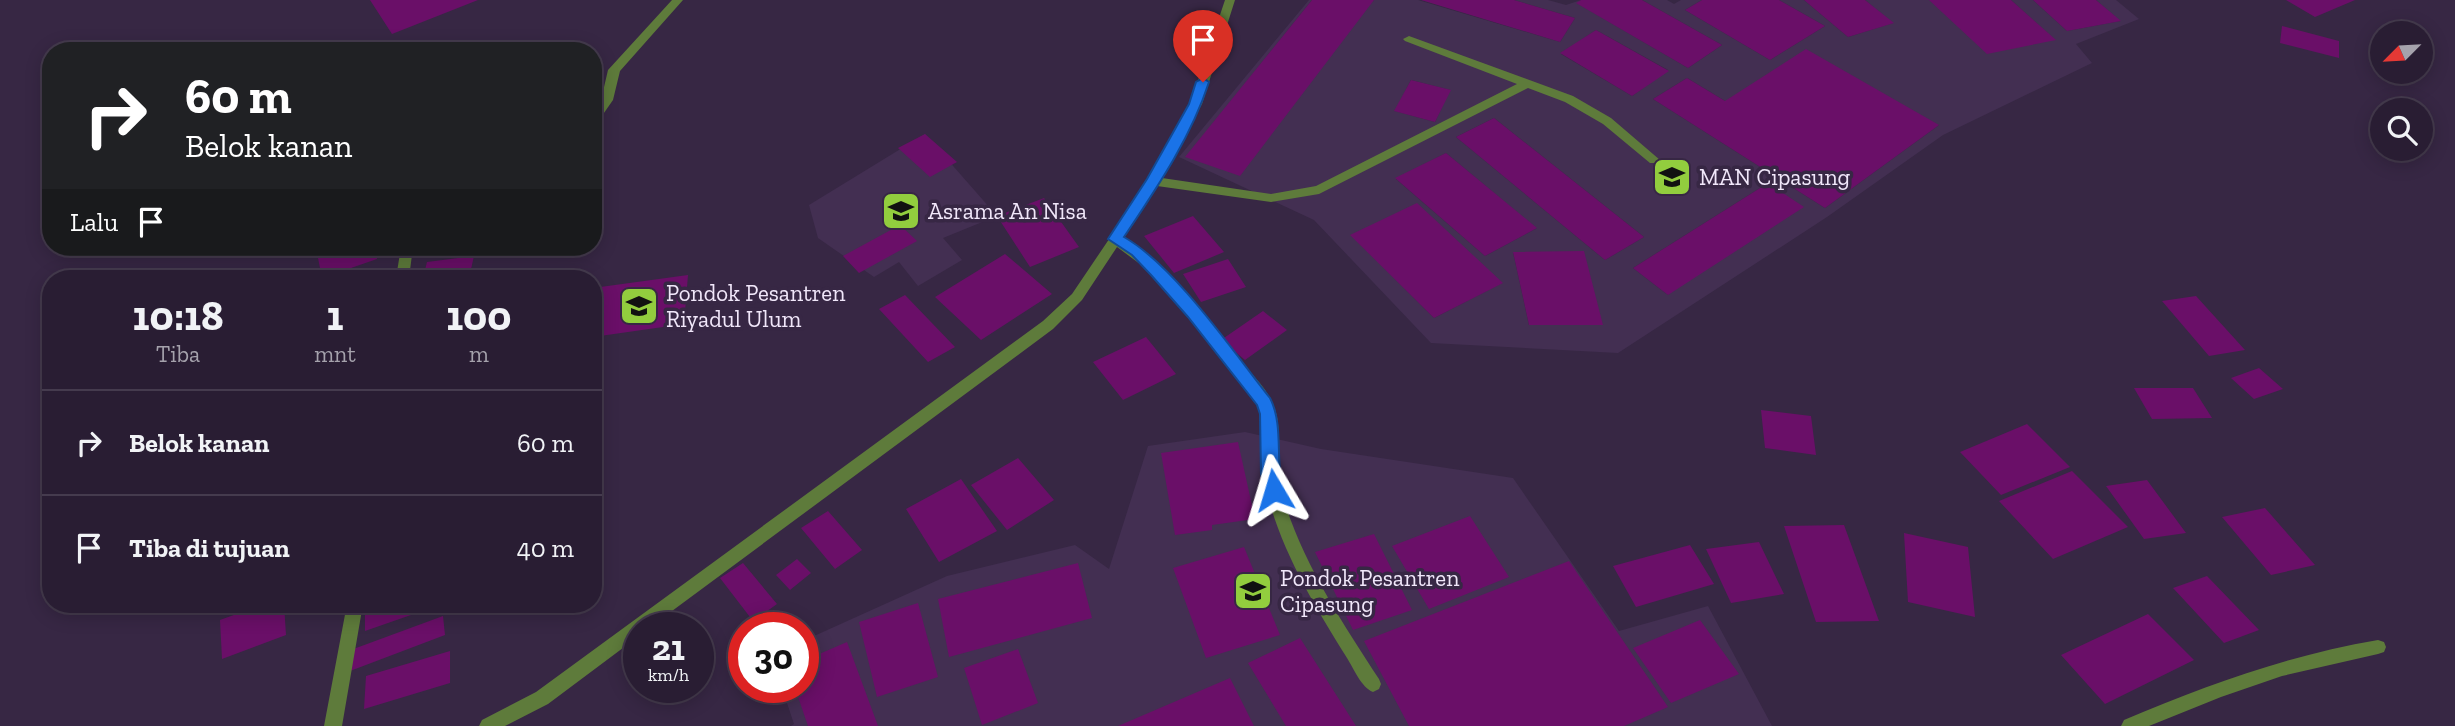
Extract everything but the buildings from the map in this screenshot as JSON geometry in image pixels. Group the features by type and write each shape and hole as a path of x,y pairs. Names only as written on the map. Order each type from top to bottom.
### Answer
{"street":[{"path":"602,107 607,100 614,70 678,0"},
{"path":"488,726 542,698 1048,326 1077,297 1154,181 1196,104 1230,0"},
{"path":"1409,39 1578,104 1606,121 1654,160"},
{"path":"1154,181 1271,198 1319,190 1527,84"},
{"path":"1115,239 1138,252 1156,271 1194,313 1265,402 1270,432 1270,474 1300,557 1323,606 1373,684"},
{"path":"333,726 353,613"},
{"path":"2130,726 2215,689 2333,654 2378,648"}],"shaded area":[{"name":"MAN Cipasung","path":"1309,0 1312,0 1186,157 1374,0 1418,0 1560,42 1575,18 1514,0 1548,0 1566,5 1581,0 1577,3 1688,68 1722,45 1642,0 1667,0 1674,4 1681,0 1702,0 1685,10 1770,60 1825,26 1779,0 1804,0 1848,37 1893,23 1865,0 1929,0 2055,40 2011,0 2033,0 2067,31 2120,21 2096,0 2116,0 2139,19 2076,44 2092,63 1943,135 1827,217 1618,353 1431,343 1314,220 1179,157","holes":["1596,30 1668,70 1632,96 1561,54","1687,78 1725,101 1939,125 1825,208 1653,99","1411,80 1450,90 1435,122 1395,111","1494,118 1644,237 1605,260 1456,137","1446,153 1537,228 1485,256 1396,179","1768,183 1668,295 1633,268","1351,235 1502,283 1434,318","1513,252 1602,324 1529,325"]},
{"name":"Asrama An Nisa","path":"925,134 997,216 943,238 962,260 918,286 899,262 874,277 818,238 809,205"},
{"name":"Pondok Pesantren Cipasung","path":"1245,432 1321,449 1513,478 1619,631 1708,606 1772,726 791,726 794,724 787,703 819,703 819,634 947,576 1075,545 1109,569 1148,446"}],"place":[{"name":"MAN Cipasung","path":"1672,177"},
{"name":"Asrama An Nisa","path":"901,211"},
{"name":"Pondok Pesantren Riyadul Ulum","path":"639,306"},
{"name":"Pondok Pesantren Cipasung","path":"1253,591"}],"route":[{"path":"1203,82 1196,104 1154,181 1115,239 1138,252 1156,271 1194,313 1265,402 1270,432 1270,474 1274,490"}]}
